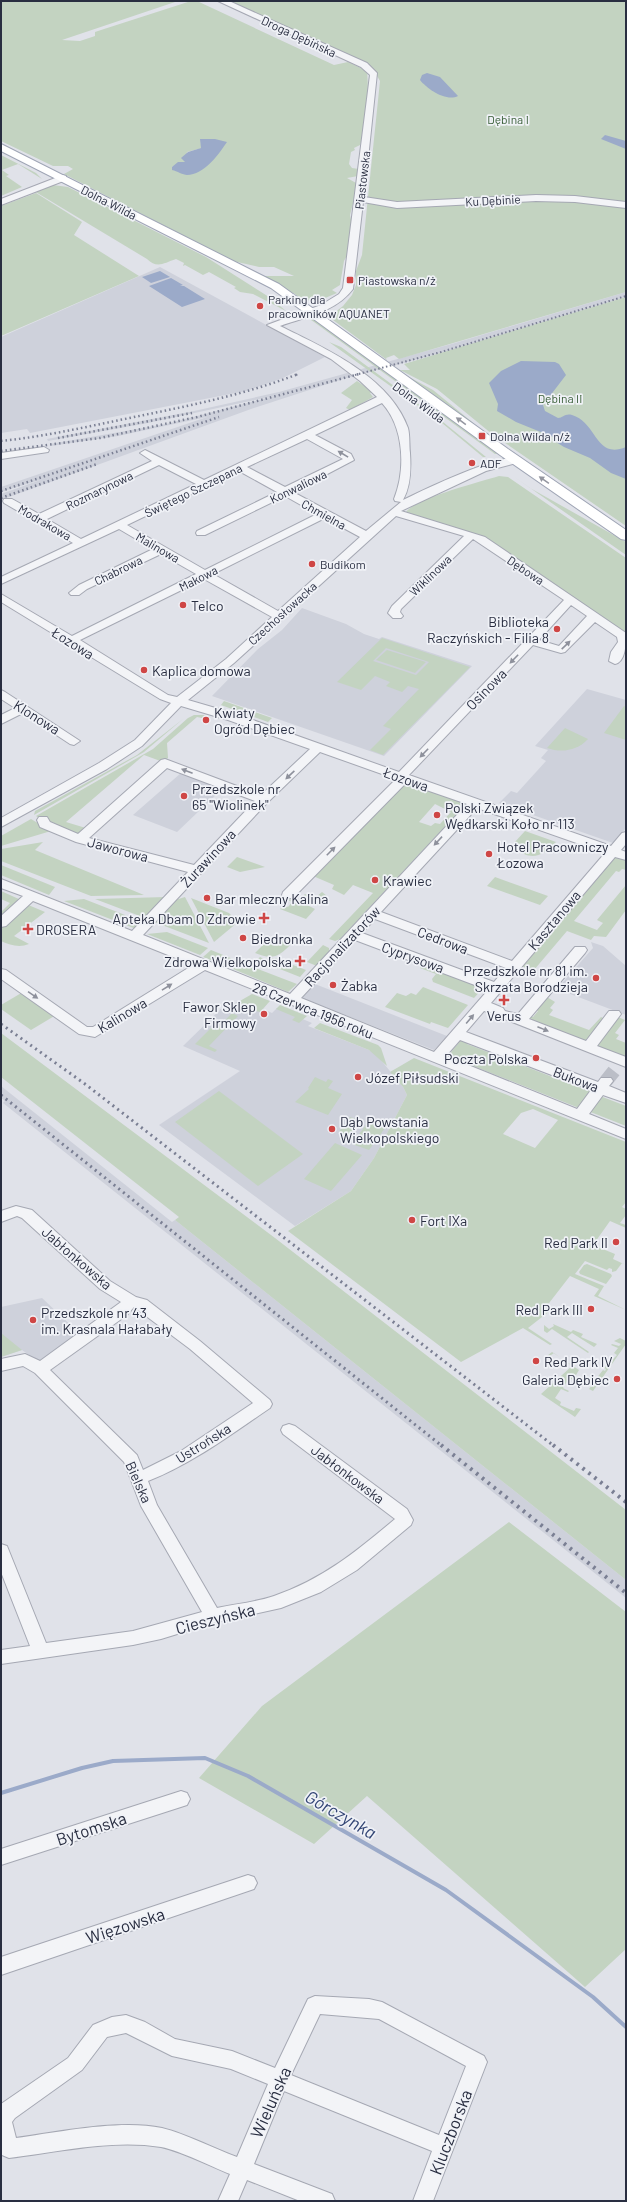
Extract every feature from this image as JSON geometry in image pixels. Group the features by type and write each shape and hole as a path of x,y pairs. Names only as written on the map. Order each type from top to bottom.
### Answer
{"main road":[{"name":"Dolna Wilda","path":"1,147 217,257 306,312 509,463 555,500 626,540"},
{"name":"Dolna Wilda","path":"509,463 626,536"}],"street":[{"name":"Droga Dębińska","path":"222,1 364,65 373,74"},
{"name":"Piastowska","path":"373,74 347,291 340,299 272,325 333,356 384,398"},
{"path":"1,202 60,177"},
{"name":"Ku Dębinie","path":"359,199 397,206 536,198 575,199 626,205"},
{"path":"384,398 397,416 404,434 404,487 399,499"},
{"name":"Świętego Szczepana","path":"1,581 384,398"},
{"name":"Konwaliowa","path":"201,533 349,460 347,456 307,434"},
{"path":"1,456 44,450"},
{"path":"145,453 204,484"},
{"name":"Rozmarynowa","path":"38,519 159,460"},
{"name":"Czechosłowacka","path":"1,823 103,766 138,743 186,701 204,691 230,661 394,512 414,498 451,484 466,481 509,463"},
{"name":"Chmielna","path":"239,467 367,536"},
{"name":"Modrakowa","path":"8,501 81,543"},
{"name":"Dębowa","path":"394,512 471,534 594,616 624,637 624,644 617,652 615,661"},
{"name":"Makowa","path":"70,641 325,514"},
{"name":"Malinowa","path":"120,525 270,612 280,616"},
{"name":"Wiklinowa","path":"397,616 394,613 396,608 471,534"},
{"name":"Chabrowa","path":"75,593 83,587 162,549"},
{"name":"Łozowa","path":"3,600 164,697 186,701 626,856"},
{"name":"Osinowa","path":"402,778 570,600"},
{"path":"531,641 561,650 594,616"},
{"name":"Klonowa","path":"1,694 74,741"},
{"path":"1,720 23,709"},
{"name":"Żurawinowa","path":"134,937 263,800 318,748"},
{"path":"80,839 165,763 263,800"},
{"path":"288,895 402,778"},
{"name":"Racjonalizatorów","path":"291,1001 475,803"},
{"name":"Jaworowa","path":"43,820 44,824 80,839 197,870"},
{"name":"Kasztanowa","path":"436,1059 626,836"},
{"name":"28 Czerwca 1956 roku","path":"1,883 291,1001 626,1134"},
{"path":"1,923 32,896"},
{"name":"Cedrowa","path":"372,913 515,967"},
{"name":"Cyprysowa","path":"352,934 496,988"},
{"path":"520,1020 580,950"},
{"name":"Kalinowa","path":"1,973 84,1031 95,1032 203,965"},
{"name":"Bukowa","path":"482,1005 588,1047 614,1072 626,1098"},
{"path":"588,1047 614,1014"},
{"name":"Bukowa","path":"458,1034 614,1072"},
{"path":"579,1116 614,1072"},
{"name":"Jabłonkowska","path":"1,1217 16,1211 26,1214 105,1285 131,1301 142,1304 195,1345 264,1404"},
{"path":"40,1369 122,1311 131,1301"},
{"name":"Bielska","path":"1,1366 25,1360 40,1369 131,1459 149,1506 213,1616"},
{"name":"Ustrońska","path":"139,1478 152,1474 215,1438 264,1404"},
{"name":"Jabłonkowska","path":"289,1430 401,1514 405,1520"},
{"name":"Cieszyńska","path":"1,1657 140,1636 213,1616 275,1603 315,1588 351,1564 405,1520"},
{"path":"1,1550 40,1651"},
{"name":"Bytomska","path":"1,1857 181,1799"},
{"name":"Więzowska","path":"1,1966 248,1884"},
{"name":"Kluczborska","path":"315,2004 369,2008 382,2011 477,2062 423,2201"},
{"name":"Wieluńska","path":"228,2201 280,2078 315,2004"},
{"path":"325,2201 242,2169 174,2140 140,2135 99,2137 9,2148 2,2121 8,2111 75,2064 100,2031 119,2024 138,2028 172,2047 219,2056 280,2078 445,2146"}],"shaded area":[{"path":"160,267 325,357 283,378 246,391 30,433 27,429 1,433 1,337"},
{"path":"626,292 626,297 460,348 343,379 251,409 1,500 1,494 43,479 1,492 1,487 207,417 118,436 51,446 50,444 166,424 278,395 148,423 48,441 47,439 194,411 279,392 455,343"},
{"path":"302,608 346,624 364,634 379,639 382,637 472,666 384,756 212,696 258,649 282,630"},
{"path":"587,689 626,700 626,828 613,843 499,803 511,791 517,793 546,761 541,758 548,750 535,746"},
{"name":"Przedszkole nr 65 \"Wiolinek\"","path":"181,773 222,789 177,832 133,815"},
{"name":"Przedszkole nr 81 im. Skrzata Borodzieja","path":"591,942 603,946 626,966 626,1015 557,989 593,948"},
{"path":"315,984 447,1036 434,1050 302,998"},
{"path":"229,1001 235,1003 267,1004 263,1009 272,1013 277,1008 312,1023 308,1026 369,1050 376,1054 403,1087 407,1095 374,1158 351,1191 295,1226 159,1125 240,1071 183,1046"},
{"path":"1,1086 172,1222 175,1220 626,1580 626,1598 3,1103 5,1101 1,1098"},
{"name":"Przedszkole nr 43 im. Krasnala Hałabały","path":"42,1298 80,1334 45,1361 39,1362 22,1350 1,1357 1,1307"}],"green space":[{"path":"1,1 178,1 62,40 80,41 95,36 95,32 191,1 197,1 334,65 348,62 367,71 368,99 365,127 360,145 354,148 355,150 351,152 349,164 352,168 359,169 358,176 347,178 358,184 350,215 353,229 349,252 344,261 340,285 332,290 337,293 318,301 301,300 295,294 261,276 294,276 274,267 259,267 233,261 64,174 73,169 68,166 53,166 1,141","holes":["202,148 205,165 194,173 173,170 172,167 185,162 187,152"]},
{"name":"Dębina I","path":"227,1 626,1 626,292 399,359 394,355 386,358 387,360 329,317 343,306 352,295 356,285 356,271 362,255 380,81 376,74"},
{"path":"1,155 36,173 42,179 18,164 2,170 9,175 6,176 22,187 1,196"},
{"path":"53,185 68,187 206,257 269,297 286,311 253,294 240,292 234,288 236,287 209,272 203,275 185,265 183,266 184,263 176,259 161,264 154,264 34,191"},
{"path":"36,193 82,222 74,235 139,276 1,336 1,206"},
{"name":"Dębina II","path":"626,297 626,526 492,434 437,389 400,370 410,370 404,364"},
{"path":"312,318 500,453 495,454 311,320"},
{"path":"329,342 341,347 443,422 486,457 483,457 442,423"},
{"path":"398,371 433,390 483,431 470,424"},
{"path":"357,381 373,392 370,393 373,397 350,410 346,408 352,400 341,393"},
{"path":"499,476 508,477 626,558 626,636 484,537 406,512 422,501 464,486"},
{"path":"531,488 626,542 626,555"},
{"path":"382,638 470,667 383,755 370,750 391,729 383,726 419,689 408,686 402,692 386,686 390,682 375,676 361,690 337,682","holes":["386,648 429,662 416,675 373,661"]},
{"path":"387,650 426,662 415,673 376,660"},
{"path":"224,701 272,718 268,722 221,705"},
{"path":"624,706 626,707 626,740 604,733"},
{"path":"194,715 206,715 202,718 197,717 167,743 168,758 163,762 144,755 66,822 89,829 80,837 46,823 36,816 153,749 188,718"},
{"path":"183,719 144,752 34,815 35,811 137,755"},
{"path":"565,728 588,739 579,746 569,750 552,750 547,748"},
{"path":"406,781 465,802 466,804 340,939 335,941 329,939 373,893 353,885 344,895 332,889 334,885 313,876","holes":["435,804 451,812 440,824 435,823 431,826 419,822"]},
{"path":"31,819 51,831 1,846 1,836"},
{"path":"525,831 556,842 542,854 537,856 526,855 515,848 514,843"},
{"path":"43,842 35,850 144,895 91,896 1,861 1,849"},
{"path":"614,856 626,859 626,870 622,869 619,872 616,871 574,921 597,930 603,923 597,920 626,885 626,910 606,937 594,936 591,940 567,931 534,970 520,966"},
{"path":"237,857 265,867 240,872 227,867"},
{"path":"1,865 55,887 49,895 1,875"},
{"path":"495,877 548,896 540,905 487,886"},
{"path":"1,891 21,900 3,916 1,912 10,903 1,899"},
{"path":"322,892 327,896 322,901 314,898 307,905 315,909 306,919 280,909 284,905 288,907 292,902 288,900 290,899 298,901 305,894 315,898"},
{"path":"166,897 145,918 95,899"},
{"path":"185,897 209,943 154,922 172,901"},
{"path":"191,898 229,913 238,922 214,942"},
{"path":"84,899 143,922 136,929 64,901"},
{"path":"26,904 45,912 14,936 29,944 15,946 1,941 1,927"},
{"path":"167,932 208,948 200,955 147,934"},
{"path":"284,941 291,944 283,952 275,956 271,957 255,953 266,942 275,944"},
{"path":"323,945 329,948 329,952 317,966 307,962"},
{"path":"211,950 233,959 226,966 203,957"},
{"path":"260,957 266,960 275,958 306,970 300,977 257,960"},
{"path":"240,962 297,984 288,992 233,969"},
{"path":"423,964 484,987 474,998 433,982 432,979 436,974 420,968"},
{"path":"423,987 468,1005 448,1028 431,1022 430,1024 385,1007 397,993 406,996 411,993 416,995"},
{"path":"23,992 56,1015 31,1030 1,1009 1,1005"},
{"path":"252,994 270,1001 260,1012 233,1005"},
{"path":"547,997 555,1002 550,1008 553,1010 549,1015 589,1030 601,1017 605,1019 589,1042 531,1020 529,1015 533,1017 538,1011 534,1009"},
{"path":"280,1005 307,1016 299,1023 292,1020 295,1017 276,1009"},
{"path":"232,1013 238,1016 209,1046 217,1050 215,1052 195,1044 211,1028 216,1030"},
{"path":"618,1017 625,1020 615,1033 619,1035 616,1039 626,1043 626,1058 598,1047 597,1043"},
{"path":"320,1023 378,1045 381,1048 387,1066 369,1050 314,1028"},
{"path":"1,1033 275,1238 626,1510 626,1580 175,1220 179,1217 1,1077"},
{"path":"462,1039 467,1039 467,1044 586,1090 589,1086 594,1090 579,1108 453,1058 451,1052"},
{"path":"414,1058 626,1142 626,1202 622,1207 626,1209 626,1215 620,1223 626,1225 626,1228 610,1221 593,1245 615,1254 613,1259 622,1263 616,1271 612,1272 612,1269 609,1268 607,1270 585,1261 575,1274 604,1286 598,1296 626,1310 594,1296 599,1289 570,1276 546,1307 551,1310 528,1328 552,1344 550,1345 523,1328 461,1362 288,1231 351,1191 374,1158 407,1095 403,1087 390,1072","holes":["533,1109 558,1120 535,1148 503,1134 521,1113"]},
{"path":"315,1077 326,1082 328,1079 333,1081 328,1088 342,1094 328,1115 295,1102 309,1089 308,1088"},
{"path":"219,1091 303,1154 258,1186 175,1122"},
{"path":"600,1096 626,1106 626,1126 588,1111"},
{"path":"350,1117 362,1121 350,1136 339,1132"},
{"path":"368,1122 385,1128 369,1150 352,1144"},
{"path":"335,1143 362,1155 331,1191 304,1179"},
{"path":"587,1264 611,1274 612,1276 606,1284 580,1274 579,1272 584,1265"},
{"path":"553,1324 571,1332 573,1330 583,1334 581,1337 597,1344 594,1347 572,1333 567,1337 589,1352 588,1353 552,1329 547,1333 544,1331 544,1325 549,1329 554,1326"},
{"path":"1,1333 22,1350 1,1357"},
{"path":"620,1338 626,1341 626,1344 593,1391 589,1389 596,1380 589,1377 596,1379 603,1370 605,1371 606,1369 604,1368 617,1355 614,1353 618,1348 611,1345 619,1346 621,1344 614,1341"},
{"path":"552,1352 554,1353 548,1357 547,1356"},
{"path":"560,1357 579,1370 573,1380 569,1378 563,1388 569,1391 568,1392 561,1389 555,1398 561,1402 560,1405 574,1411 576,1408 581,1409 575,1417 541,1394 572,1366"},
{"path":"509,1522 626,1612 626,1949 585,1987 367,1796 314,1844 199,1778 262,1706"}],"water":[{"path":"427,73 440,77 458,96 448,97 432,91 420,80 422,75"},
{"path":"605,135 626,141 626,149 601,139"},
{"path":"200,139 215,139 227,142 210,163 199,172 187,175 172,170 172,167 178,162 185,162 181,158 188,152 201,148"},
{"path":"160,271 170,277 151,283 142,277"},
{"path":"171,278 183,285 180,286 184,286 205,299 182,307 149,286"},
{"path":"521,361 555,362 559,364 566,375 543,405 545,411 558,418 566,415 572,415 580,419 587,425 602,444 608,448 616,450 626,447 626,479 611,473 590,458 564,447 556,442 553,437 516,422 497,411 498,404 489,383 501,371"}],"waterway":[{"name":"Górczynka","path":"1,1793 82,1768 113,1761 205,1758 248,1776 446,1890 593,1997 626,2027"}],"tunnel":[{"path":"606,1081 614,1071"}],"railway":[{"path":"355,375 441,352 626,296"},
{"path":"1,441 58,432 231,396 298,374 296,375"},
{"path":"1,451 100,438 197,417 359,374"},
{"path":"58,438 192,413"},
{"path":"1,491 219,417"},
{"path":"1,498 97,464"},
{"path":"1,1024 85,1084 554,1446"},
{"path":"1,1095 442,1446"},
{"path":"441,1445 626,1593"},
{"path":"553,1445 626,1502"}],"place":[{"name":"Piastowska n/ż","path":"350,280"},
{"name":"Parking dla pracowników AQUANET","path":"260,306"},
{"name":"Dolna Wilda n/ż","path":"482,436"},
{"name":"ADF","path":"472,463"},
{"name":"Budikom","path":"312,564"},
{"name":"Telco","path":"183,605"},
{"name":"Biblioteka Raczyńskich - Filia 8","path":"557,629"},
{"name":"Kaplica domowa","path":"144,670"},
{"name":"Kwiaty Ogród Dębiec","path":"206,720"},
{"name":"Przedszkole nr 65 \"Wiolinek\"","path":"184,796"},
{"name":"Polski Związek Wędkarski Koło nr 113","path":"437,815"},
{"name":"Hotel Pracowniczy Łozowa","path":"489,854"},
{"name":"Krawiec","path":"375,880"},
{"name":"Bar mleczny Kalina","path":"207,898"},
{"name":"Apteka Dbam O Zdrowie","path":"264,918"},
{"name":"DROSERA","path":"28,929"},
{"name":"Biedronka","path":"243,938"},
{"name":"Zdrowa Wielkopolska","path":"300,961"},
{"name":"Przedszkole nr 81 im. Skrzata Borodzieja","path":"596,978"},
{"name":"Żabka","path":"333,985"},
{"name":"Verus","path":"504,1000"},
{"name":"Fawor Sklep Firmowy","path":"264,1014"},
{"name":"Poczta Polska","path":"536,1058"},
{"name":"Józef Piłsudski","path":"358,1077"},
{"name":"Dąb Powstania Wielkopolskiego","path":"332,1129"},
{"name":"Fort IXa","path":"412,1220"},
{"name":"Red Park II","path":"616,1242"},
{"name":"Red Park III","path":"591,1309"},
{"name":"Przedszkole nr 43 im. Krasnala Hałabały","path":"33,1320"},
{"name":"Red Park IV","path":"536,1361"},
{"name":"Galeria Dębiec","path":"617,1379"}]}
